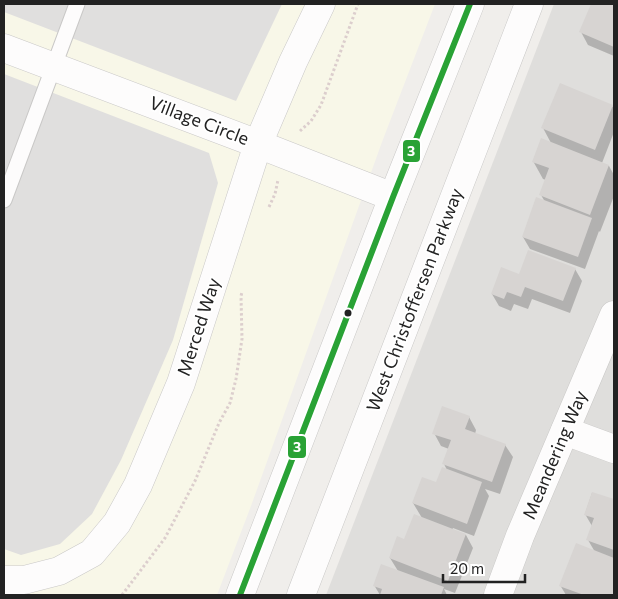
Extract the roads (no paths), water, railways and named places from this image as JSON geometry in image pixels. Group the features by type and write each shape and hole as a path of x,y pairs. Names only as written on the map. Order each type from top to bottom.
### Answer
{"street":[{"name":"Merced Way","path":"4,580 24,580 59,571 92,553 118,523 138,485 181,383 258,144 293,62 321,4"},
{"path":"240,595 470,4"},
{"name":"West Christoffersen Parkway","path":"301,595 529,4"},
{"name":"Village Circle","path":"4,48 258,144 393,198"},
{"name":"Meandering Way","path":"498,595 520,536 614,315"},
{"path":"565,431 614,449"}],"lane":[{"path":"4,200 77,4"}]}
